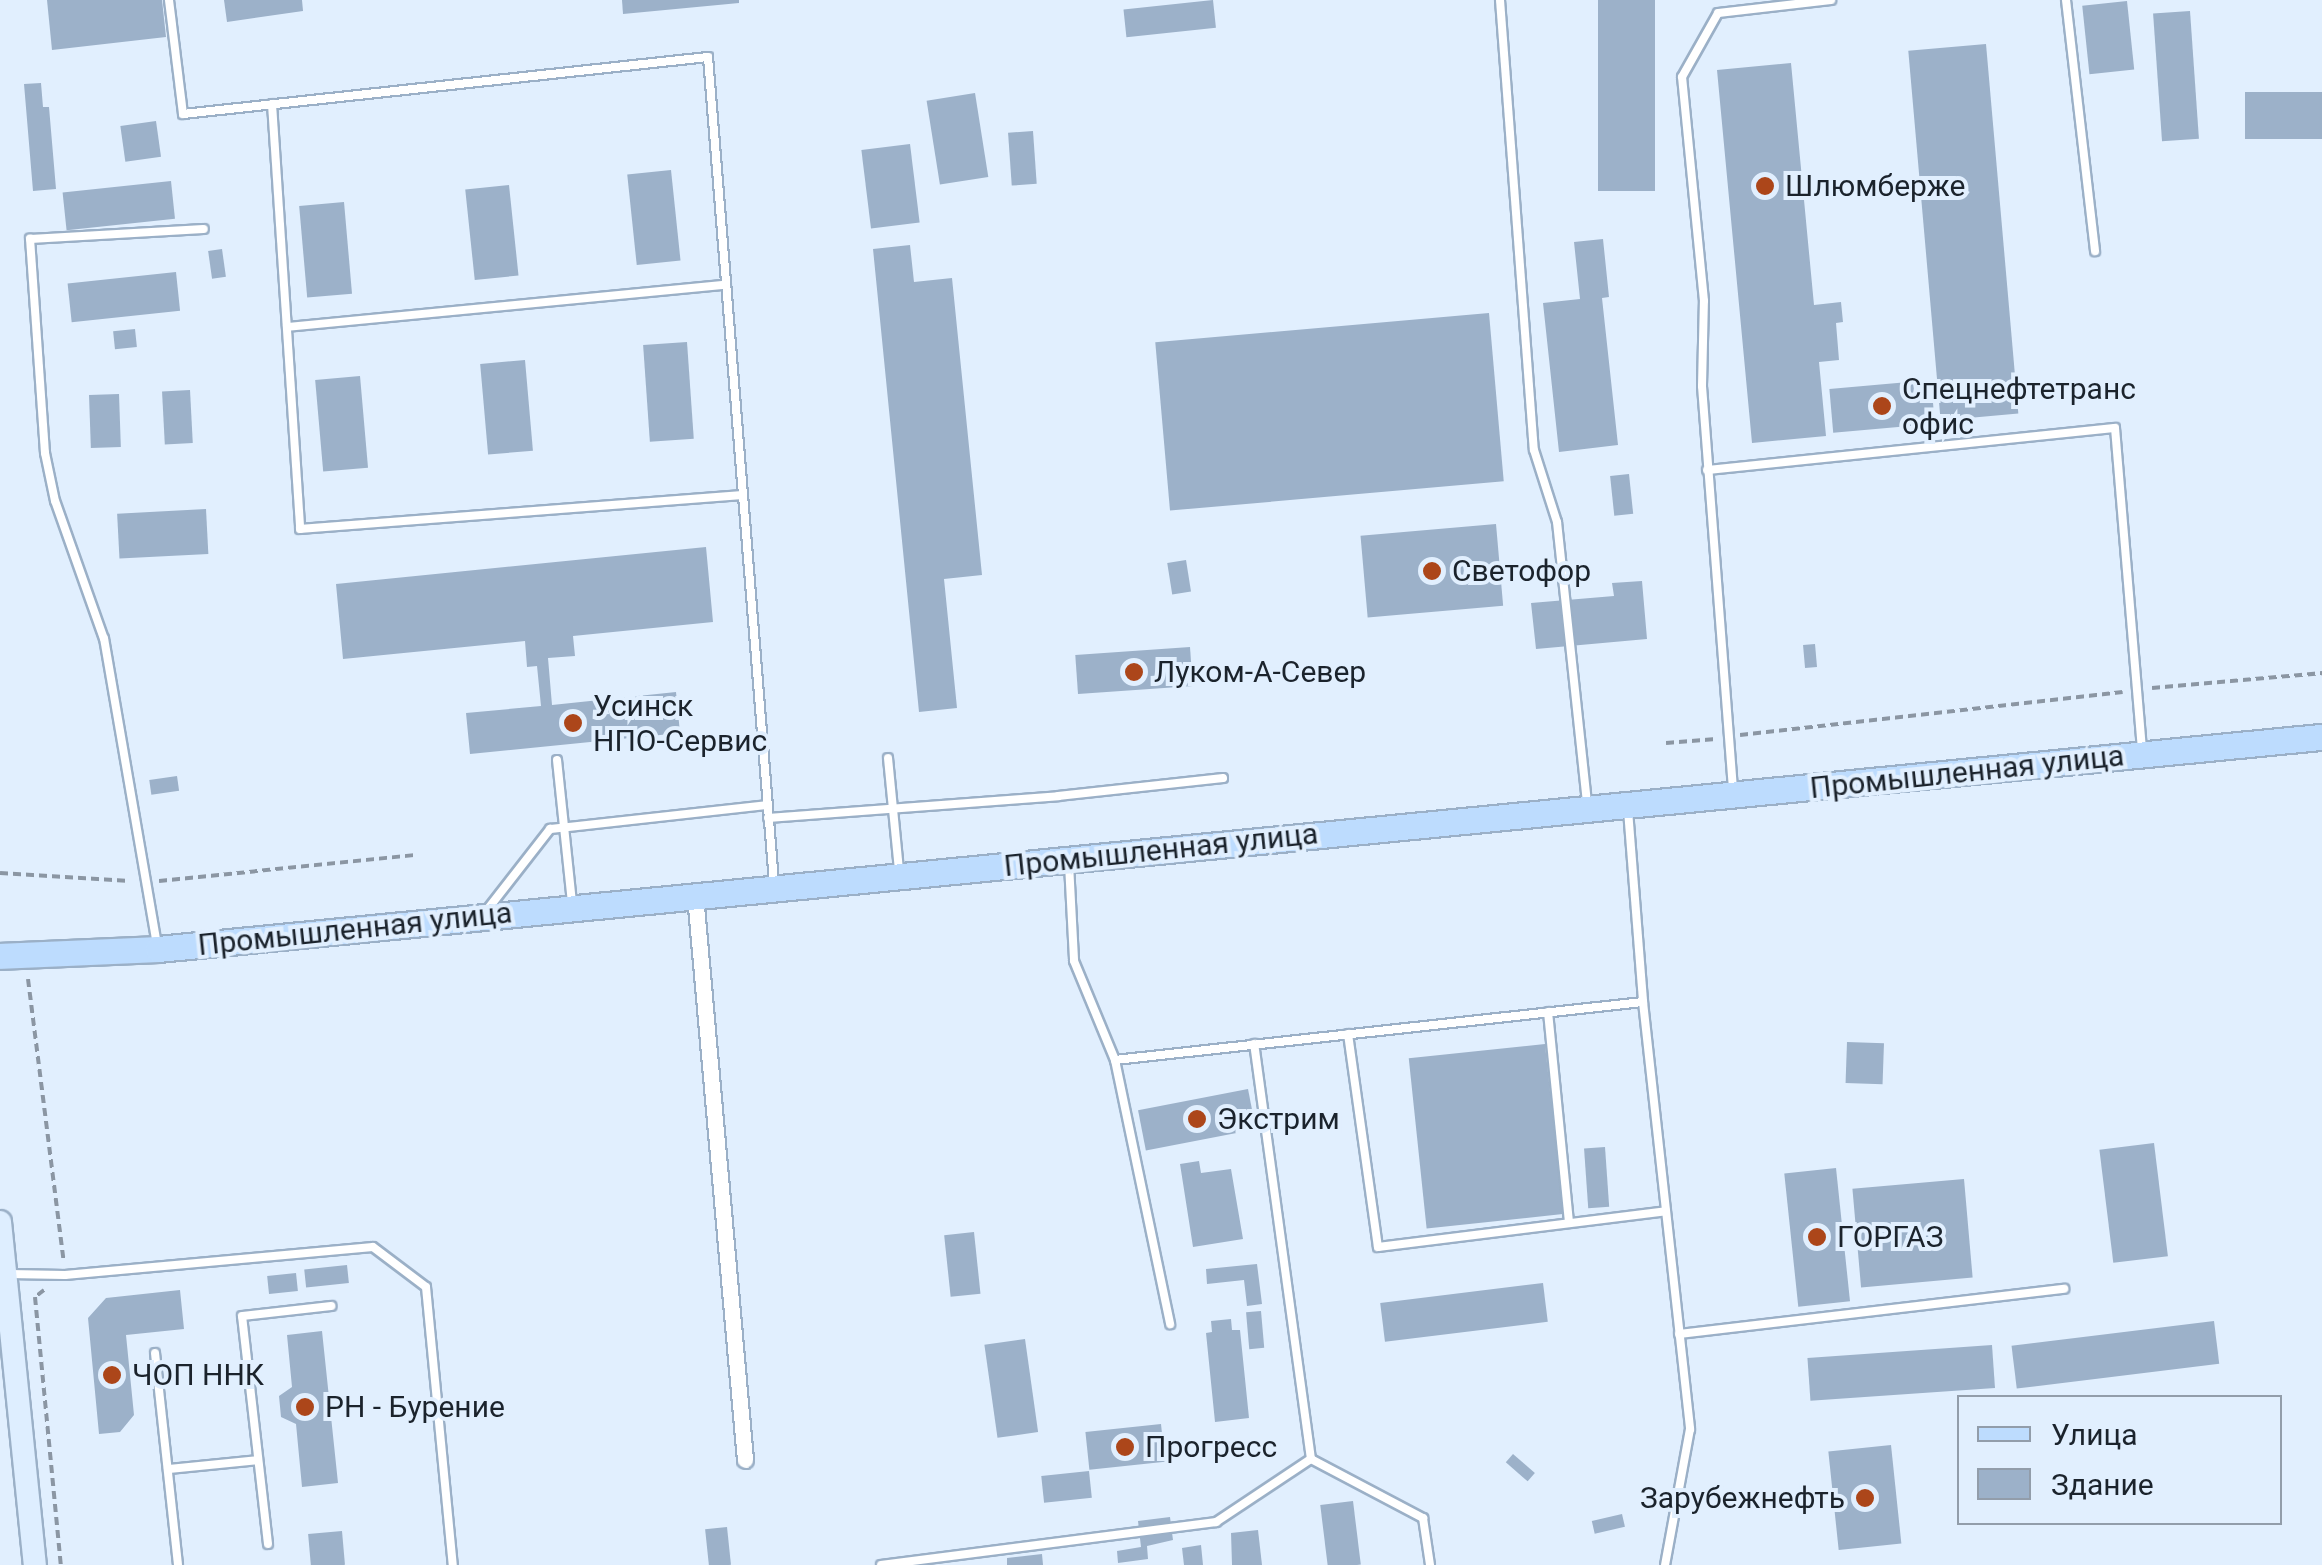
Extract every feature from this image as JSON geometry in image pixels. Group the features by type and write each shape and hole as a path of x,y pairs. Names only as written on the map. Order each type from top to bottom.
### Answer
{"main road":[{"name":"Промышленная улица","path":"0,956 158,949 2322,737"},
{"path":"0,1222 35,1565"}],"street":[{"path":"695,896 746,1460"}],"lane":[{"path":"169,0 182,114 708,57 774,888"},
{"path":"1500,0 1534,450 1557,522 1588,809"},
{"path":"1730,0 1732,11"},
{"path":"1733,795 1702,386 1704,301 1682,77 1718,14 1831,0"},
{"path":"2066,0 2095,250"},
{"path":"272,104 300,529 742,495"},
{"path":"158,949 104,639 55,501 45,453 30,239 204,228"},
{"path":"287,326 726,286"},
{"path":"1707,470 2114,428 2143,755"},
{"path":"888,758 900,876"},
{"path":"557,760 572,907"},
{"path":"768,818 1058,796 1223,778"},
{"path":"482,916 550,830 766,805"},
{"path":"1628,805 1644,1002 1690,1429 1665,1565"},
{"path":"1069,859 1074,960 1115,1060 1170,1324"},
{"path":"1115,1060 1644,1002"},
{"path":"1548,1012 1569,1223"},
{"path":"1348,1034 1378,1247 1666,1211"},
{"path":"1254,1044 1311,1460"},
{"path":"6,1274 66,1275 373,1247 426,1287 453,1565"},
{"path":"1680,1334 2064,1289"},
{"path":"268,1544 242,1316 332,1306"},
{"path":"155,1353 178,1565"},
{"path":"168,1470 258,1460"},
{"path":"881,1565 958,1560 1216,1522 1311,1460"},
{"path":"1311,1460 1423,1518 1430,1565"}],"path":[{"path":"1666,743 2322,673"},
{"path":"0,873 148,882 414,855"}],"building":[{"path":"47,0 162,0 166,37 52,50"},
{"path":"224,0 302,0 303,11 227,22"},
{"path":"622,0 739,0 739,3 623,14"},
{"path":"1213,0 1216,28 1126,37 1123,9"},
{"path":"1598,0 1655,0 1655,191 1598,191"},
{"path":"2127,1 2134,70 2089,74 2082,6"},
{"path":"2190,11 2199,139 2162,141 2153,14"},
{"path":"1986,44 2018,414 1941,420 1908,51"},
{"name":"Шлюмберже","path":"1791,63 1814,305 1841,302 1843,322 1836,323 1839,360 1819,362 1826,436 1752,443 1717,70"},
{"path":"41,83 43,107 49,107 56,189 33,191 24,84"},
{"path":"2245,92 2322,92 2322,139 2245,139"},
{"path":"975,93 988,177 940,185 927,101"},
{"path":"156,121 161,157 125,162 120,126"},
{"path":"1033,131 1037,184 1012,186 1008,133"},
{"path":"910,144 920,222 871,228 861,150"},
{"path":"671,170 681,261 637,265 627,175"},
{"path":"171,181 175,219 67,230 63,192"},
{"path":"509,185 519,276 475,280 465,190"},
{"path":"344,202 352,294 307,298 299,206"},
{"path":"1603,239 1609,297 1602,298 1618,445 1559,452 1543,303 1580,299 1574,242"},
{"path":"910,245 914,282 952,278 982,575 944,579 957,708 919,712 873,249"},
{"path":"222,249 226,277 212,279 208,251"},
{"path":"176,272 180,311 72,322 68,283"},
{"path":"1489,313 1504,481 1170,511 1155,342"},
{"path":"135,329 137,347 115,349 113,331"},
{"path":"687,342 694,439 650,442 643,345"},
{"path":"525,360 533,451 488,455 480,364"},
{"path":"360,376 368,468 323,472 315,380"},
{"name":"Спецнефтетранс офис","path":"1931,380 1935,424 1833,433 1829,389"},
{"path":"190,390 193,443 165,444 162,391"},
{"path":"119,394 121,447 91,448 89,395"},
{"path":"1629,474 1633,514 1614,516 1610,476"},
{"path":"206,509 208,554 119,559 117,514"},
{"name":"Светофор","path":"1496,524 1503,606 1368,618 1361,536"},
{"path":"706,547 713,622 573,636 575,656 548,658 552,705 676,692 680,733 470,754 466,713 541,706 537,666 527,667 525,641 343,659 336,584"},
{"path":"1186,560 1191,592 1172,595 1167,563"},
{"path":"1642,581 1647,639 1536,649 1531,603 1614,596 1612,583"},
{"path":"1815,644 1817,667 1805,668 1803,645"},
{"name":"Луком-А-Север","path":"1190,647 1193,686 1078,694 1075,655"},
{"path":"177,776 179,791 151,795 149,780"},
{"path":"1847,1042 1884,1043 1883,1084 1846,1083"},
{"path":"1545,1044 1563,1214 1427,1228 1409,1058"},
{"name":"Экстрим","path":"1248,1089 1256,1129 1146,1151 1138,1110"},
{"path":"2154,1143 2168,1256 2113,1263 2099,1150"},
{"path":"1605,1147 1609,1207 1588,1208 1584,1148"},
{"path":"1199,1161 1201,1173 1231,1169 1243,1239 1193,1247 1180,1164"},
{"name":"ГОРГАЗ","path":"1836,1168 1850,1301 1798,1307 1784,1173"},
{"path":"1964,1179 1973,1278 1861,1287 1852,1189"},
{"path":"974,1232 980,1294 951,1297 944,1235"},
{"path":"1257,1264 1262,1304 1247,1306 1244,1280 1207,1284 1206,1269"},
{"path":"347,1265 349,1283 306,1287 304,1269"},
{"path":"296,1273 298,1291 269,1294 267,1276"},
{"path":"1543,1283 1548,1322 1385,1342 1380,1303"},
{"name":"ЧОП ННК","path":"180,1290 184,1329 126,1335 134,1415 120,1432 99,1434 88,1318 106,1298"},
{"path":"1261,1311 1264,1348 1249,1349 1246,1312"},
{"path":"1231,1319 1232,1330 1240,1330 1249,1418 1215,1422 1206,1333 1212,1332 1211,1321"},
{"path":"2214,1321 2219,1364 2017,1389 2012,1346"},
{"name":"РН - Бурение","path":"322,1331 338,1483 302,1487 296,1424 281,1417 279,1396 292,1387 287,1335"},
{"path":"1025,1339 1038,1432 997,1438 984,1345"},
{"path":"1992,1345 1995,1388 1810,1401 1807,1358"},
{"name":"Прогресс","path":"1161,1424 1165,1462 1089,1470 1085,1432"},
{"name":"Зарубежнефть","path":"1891,1445 1901,1543 1839,1550 1828,1452"},
{"path":"1513,1454 1535,1473 1528,1481 1506,1462"},
{"path":"1089,1471 1092,1498 1044,1503 1041,1476"},
{"path":"1353,1501 1361,1565 1328,1565 1320,1505"},
{"path":"1622,1514 1625,1527 1595,1534 1592,1521"},
{"path":"1170,1517 1173,1540 1147,1546 1148,1559 1118,1563 1117,1551 1141,1547 1138,1521"},
{"path":"727,1527 731,1565 709,1565 705,1529"},
{"path":"1258,1530 1262,1565 1232,1565 1231,1533"},
{"path":"342,1531 345,1565 311,1565 308,1534"},
{"path":"1201,1545 1203,1565 1184,1565 1182,1548"},
{"path":"1042,1554 1043,1565 1007,1565 1007,1558"}],"place":[{"name":"Шлюмберже","path":"1765,186"},
{"name":"Спецнефтетранс офис","path":"1882,406"},
{"name":"Светофор","path":"1432,571"},
{"name":"Луком-А-Север","path":"1134,672"},
{"name":"Усинск НПО-Сервис","path":"573,723"},
{"name":"Экстрим","path":"1197,1119"},
{"name":"ГОРГАЗ","path":"1817,1237"},
{"name":"ЧОП ННК","path":"112,1375"},
{"name":"РН - Бурение","path":"305,1407"},
{"name":"Прогресс","path":"1125,1447"},
{"name":"Зарубежнефть","path":"1865,1498"}]}
